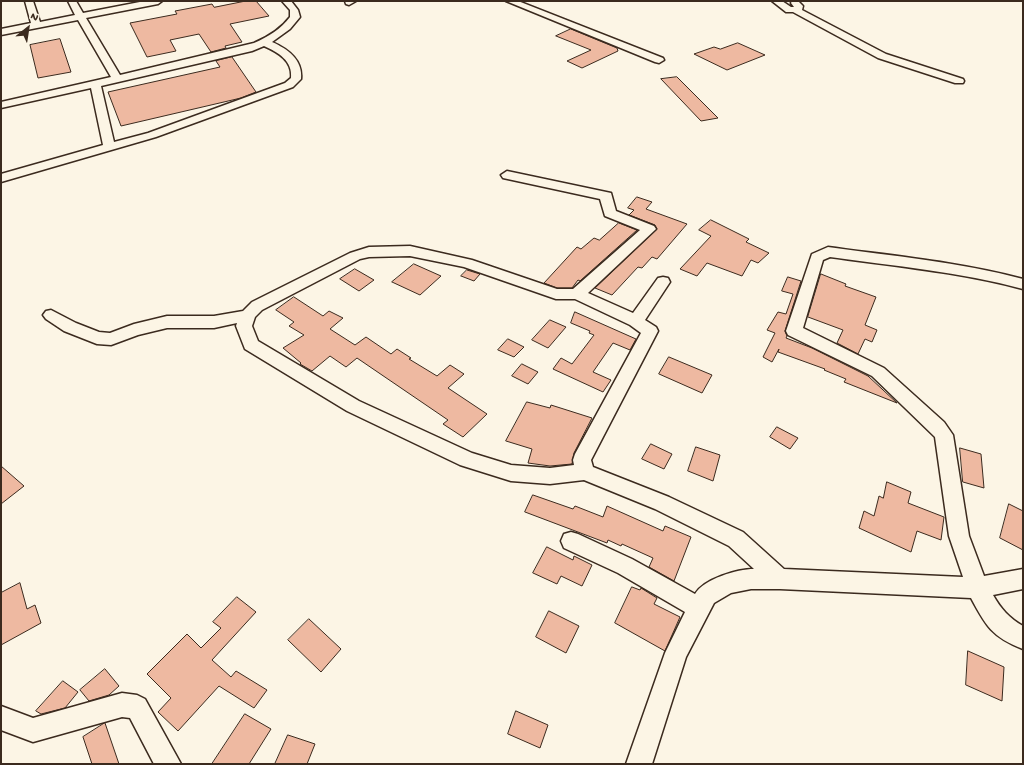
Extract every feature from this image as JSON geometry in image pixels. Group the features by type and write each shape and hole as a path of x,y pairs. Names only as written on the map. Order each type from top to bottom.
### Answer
{"street":[{"path":"29,1 36,25"},
{"path":"72,1 117,79"},
{"path":"1,32 158,1"},
{"path":"1,105 252,48 264,43 292,23 295,17 294,10 286,1"},
{"path":"510,1 659,60"},
{"path":"776,1 783,8 794,6 882,56 959,81"},
{"path":"1,178 108,146 152,135 289,85 296,79 296,69 284,53 274,45 264,43"},
{"path":"95,84 108,146"},
{"path":"507,176 606,196 610,213 649,229 577,294"},
{"path":"585,472 582,460 650,331 636,321 577,294 556,294 467,263 410,251 369,252 356,256 257,306 248,316 244,326 251,345 353,406 468,459 511,473 550,476 585,472 662,503 736,540 780,579"},
{"path":"1023,284 993,276 945,268 828,252 817,257 794,331 878,372 938,427 944,435 959,536 977,588 992,615 1003,627 1023,638"},
{"path":"636,321 662,282"},
{"path":"51,315 70,327 97,338 111,339 134,330 167,322 214,322 248,316"},
{"path":"571,541 625,566 699,608"},
{"path":"639,764 676,654 706,596 727,584 751,579 780,579 977,588 1023,579"},
{"path":"1,718 33,730 122,705 137,707 168,764"}],"building":[{"path":"246,1 256,1 269,16 230,24 242,42 225,46 226,48 211,52 199,34 170,40 176,51 147,57 130,23 177,14 175,11 212,4 214,7"},
{"path":"571,29 617,48 618,51 582,68 567,61 591,50 556,36"},
{"path":"60,39 71,72 38,78 30,45"},
{"path":"738,43 765,55 727,70 694,54 714,47 720,49"},
{"path":"232,57 256,92 241,98 121,126 108,92 220,67 216,61"},
{"path":"677,77 718,118 701,121 661,79"},
{"path":"637,197 652,202 646,209 687,224 657,259 652,257 642,268 638,267 612,295 595,288 657,229 655,225 629,215 634,210 628,208"},
{"path":"711,220 749,239 746,242 769,253 758,263 751,260 742,276 707,263 697,276 680,269 711,236 699,230"},
{"path":"619,223 637,230 580,281 578,280 572,288 557,288 544,283 577,247 581,249 594,238 599,240"},
{"path":"414,264 441,276 420,295 392,282"},
{"path":"355,269 374,280 359,291 340,279"},
{"path":"467,270 480,274 474,281 461,276"},
{"path":"821,274 846,284 845,286 876,297 865,325 877,330 872,342 865,339 858,354 837,343 843,330 808,317"},
{"path":"788,277 801,281 785,331 787,336 786,338 812,348 868,376 897,403 844,382 846,379 824,370 825,369 778,352 779,349 772,362 763,357 775,333 767,330 778,312 786,314 793,294 782,291"},
{"path":"294,297 323,316 329,311 343,318 330,329 355,345 366,337 391,354 397,349 411,358 409,359 437,376 450,365 464,374 448,388 487,414 463,437 443,424 448,420 357,358 346,367 330,356 312,371 300,364 301,363 283,348 304,335 289,326 294,322 276,310"},
{"path":"575,312 636,339 630,350 613,343 593,372 611,380 603,392 553,369 561,358 572,364 594,335 589,333 590,331 571,323"},
{"path":"550,320 566,327 548,348 532,340"},
{"path":"508,339 524,347 514,357 498,350"},
{"path":"669,357 712,375 702,393 659,374"},
{"path":"522,364 538,372 528,384 512,376"},
{"path":"527,402 550,408 551,405 592,418 574,453 572,464 550,466 528,463 532,449 506,441"},
{"path":"777,427 798,438 790,449 770,437"},
{"path":"651,444 672,454 664,469 642,459"},
{"path":"696,447 720,455 713,481 688,471"},
{"path":"960,448 981,454 984,488 963,482"},
{"path":"1,466 24,486 1,504"},
{"path":"887,482 911,492 908,503 944,517 941,540 917,531 911,552 859,528 864,511 874,516 879,496 883,498"},
{"path":"533,495 573,509 575,506 603,517 607,506 663,531 665,526 691,537 674,581 649,567 653,558 622,544 621,546 608,540 607,543 525,512"},
{"path":"1009,504 1023,511 1023,550 1000,538"},
{"path":"547,547 573,560 574,556 592,565 582,586 561,576 557,584 533,573"},
{"path":"20,583 27,609 35,605 41,623 1,645 1,593"},
{"path":"632,587 640,590 641,588 657,598 654,604 680,617 665,651 615,623"},
{"path":"237,597 256,612 212,660 231,677 236,671 267,690 254,708 219,686 178,731 158,712 171,698 147,674 187,634 201,648 221,628 213,622"},
{"path":"549,611 579,626 566,653 536,637"},
{"path":"309,619 341,649 321,672 288,640"},
{"path":"968,651 1004,667 1002,701 966,685"},
{"path":"105,669 119,686 109,695 89,701 80,690"},
{"path":"63,681 78,692 65,708 41,714 36,711"},
{"path":"516,711 548,725 540,748 508,734"},
{"path":"245,714 271,729 249,764 212,764"},
{"path":"105,723 119,764 92,764 83,737"},
{"path":"288,735 315,744 307,764 275,764"}]}
